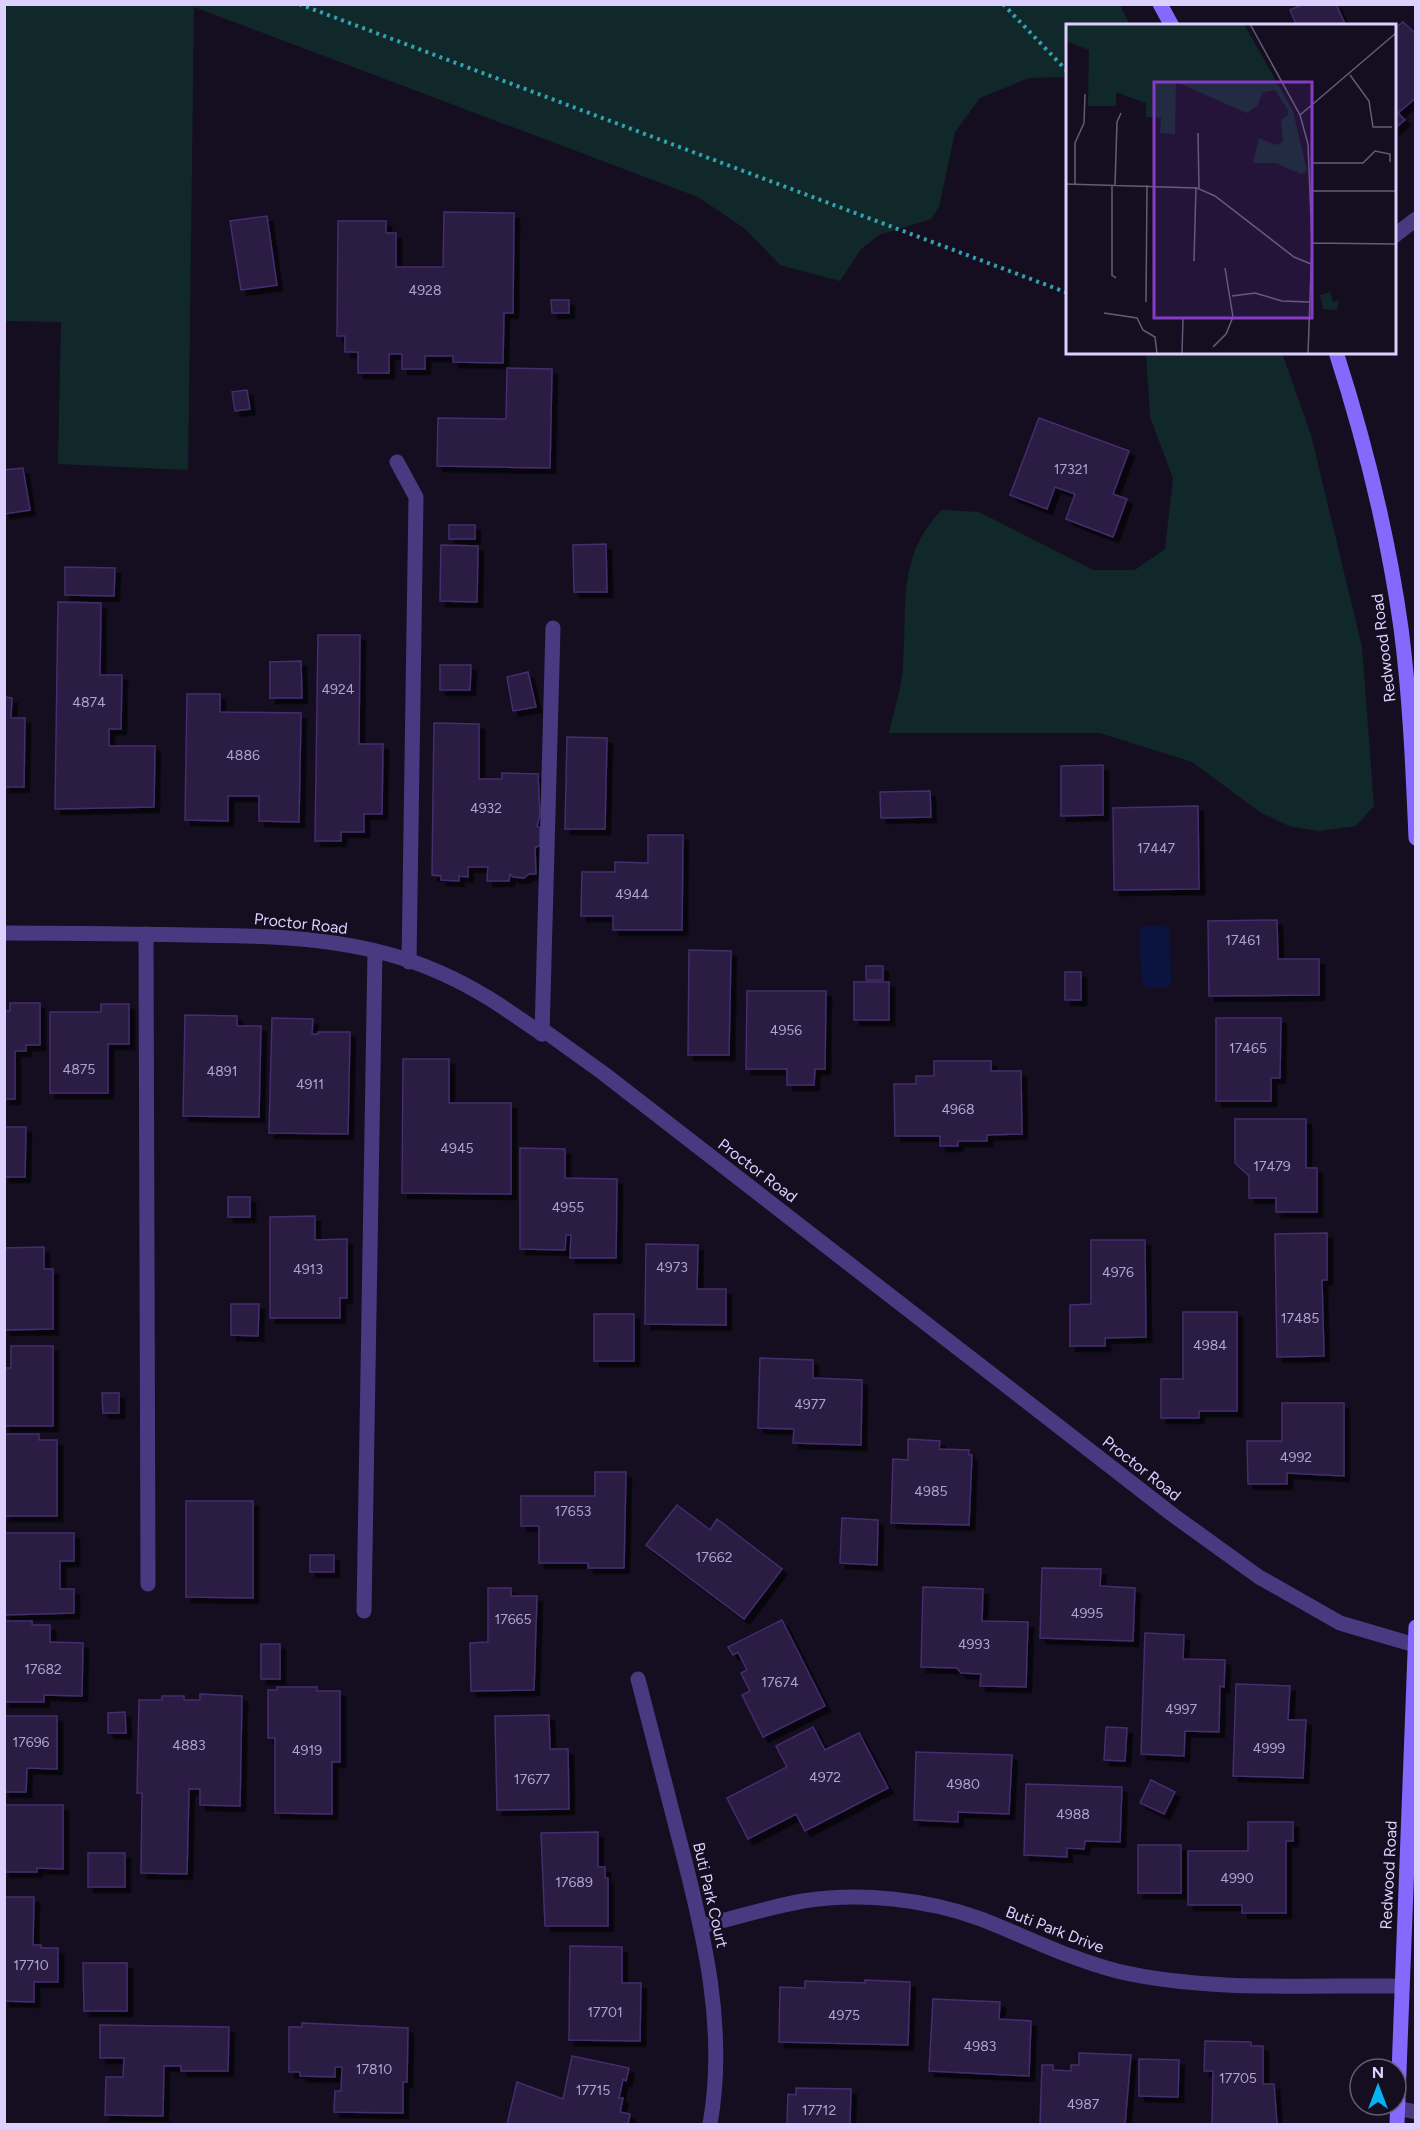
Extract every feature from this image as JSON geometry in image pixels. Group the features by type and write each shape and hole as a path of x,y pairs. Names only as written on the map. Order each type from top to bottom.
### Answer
{"main road":[{"path":"1160,4 1171,24"},
{"name":"Redwood Road","path":"1337,354 1364,450 1390,564 1401,631 1413,729 1416,838"},
{"name":"Redwood Road","path":"1399,2057 1415,1710 1416,1627"}],"street":[{"path":"1396,235 1416,219"},
{"path":"397,462 417,497 409,962"},
{"path":"542,1034 553,628"},
{"name":"Proctor Road","path":"4,933 277,936 336,942 375,951 439,972 490,997 542,1034 546,1032 603,1072 1173,1515 1259,1576 1349,1627 1415,1645"},
{"path":"146,934 148,1584"},
{"path":"364,1611 375,951"},
{"name":"Buti Park Court","path":"638,1679 702,1926 713,2000 715,2033 710,2124"},
{"name":"Buti Park Drive","path":"702,1926 802,1901 839,1897 909,1901 981,1919 1087,1962 1153,1978 1190,1982 1401,1986"}],"path":[{"path":"299,4 1066,292"},
{"path":"1003,4 1066,70"}],"green space":[{"path":"5,5 1120,5 1130,24 1066,24 1066,77 1029,78 980,98 955,132 939,207 931,219 879,235 861,249 840,281 780,265 744,228 698,197 194,7 188,470 58,464 61,322 5,321"},
{"path":"1146,354 1282,354 1311,435 1362,647 1374,806 1356,826 1319,831 1289,826 1260,812 1192,762 1100,733 889,733 902,673 907,583 917,545 927,527 942,510 979,512 1093,570 1135,570 1165,549 1173,478 1150,417"}],"shaded area":[{"path":"1165,925 1170,932 1171,983 1167,988 1147,988 1142,983 1139,930 1145,926"}],"building":[{"path":"1304,4 1336,4 1345,24 1296,24 1290,10"},
{"path":"1403,22 1416,34 1416,98 1398,113 1405,120 1396,127 1396,27"},
{"path":"444,212 514,213 513,313 504,313 503,363 453,362 453,356 425,356 425,369 402,369 402,354 389,354 389,373 358,373 358,352 345,352 345,336 337,336 338,221 386,221 386,233 396,233 396,267 443,267"},
{"path":"267,216 277,285 241,290 230,221"},
{"path":"551,300 569,300 569,313 552,313"},
{"path":"507,368 552,369 550,468 437,466 438,418 506,419"},
{"path":"247,390 250,409 235,411 232,392"},
{"path":"1039,418 1129,451 1113,494 1127,499 1113,537 1066,519 1075,494 1055,487 1047,509 1010,495"},
{"path":"23,468 30,510 4,514 4,470"},
{"path":"449,525 475,525 475,539 449,539"},
{"path":"606,544 607,592 574,592 573,545"},
{"path":"441,545 478,546 477,602 440,601"},
{"path":"65,567 115,568 114,596 65,595"},
{"path":"58,602 101,603 100,675 122,675 121,729 109,729 109,746 155,746 154,807 55,809"},
{"path":"318,635 360,635 359,744 383,744 382,814 364,814 364,832 341,832 341,841 315,841"},
{"path":"301,661 302,698 270,698 270,662"},
{"path":"440,665 471,665 470,690 440,690"},
{"path":"528,672 536,707 513,711 507,677"},
{"path":"187,694 220,694 220,712 301,713 299,822 259,821 259,796 228,796 228,821 185,820"},
{"path":"4,697 12,698 11,718 25,718 24,787 4,787"},
{"path":"434,723 479,724 479,779 502,779 502,773 538,774 540,815 537,826 540,828 540,845 535,848 536,874 529,874 524,878 513,877 510,874 509,881 487,881 488,867 468,867 468,877 459,876 459,881 441,880 441,876 432,875"},
{"path":"567,737 607,738 605,829 565,829"},
{"path":"1103,765 1103,815 1061,816 1061,766"},
{"path":"930,791 931,817 881,818 880,792"},
{"path":"1198,806 1199,889 1114,890 1113,808"},
{"path":"648,835 683,835 682,930 613,930 613,916 581,916 582,872 615,872 615,862 648,863"},
{"path":"1277,920 1278,959 1319,959 1319,995 1209,996 1208,921"},
{"path":"689,950 731,951 729,1055 688,1055"},
{"path":"866,966 883,966 883,980 866,980"},
{"path":"1065,972 1081,972 1081,1000 1065,1000"},
{"path":"854,982 889,982 889,1020 854,1020"},
{"path":"747,991 826,991 825,1069 815,1069 814,1085 787,1085 787,1069 746,1069"},
{"path":"10,1003 40,1003 40,1045 26,1045 26,1051 15,1051 15,1099 4,1099 4,1011 10,1011"},
{"path":"101,1004 129,1004 129,1044 108,1044 108,1093 50,1093 50,1012 101,1012"},
{"path":"185,1015 237,1016 237,1026 261,1026 259,1117 183,1116"},
{"path":"272,1018 313,1019 312,1034 350,1032 348,1134 269,1133"},
{"path":"1216,1018 1281,1018 1280,1078 1271,1078 1271,1101 1216,1101"},
{"path":"403,1059 449,1059 449,1103 511,1103 511,1194 402,1193"},
{"path":"934,1061 991,1061 991,1071 1021,1071 1022,1134 987,1135 987,1141 958,1141 958,1146 940,1146 940,1136 895,1136 894,1084 916,1084 916,1076 934,1076"},
{"path":"1235,1119 1306,1119 1306,1168 1317,1168 1317,1212 1276,1212 1276,1198 1249,1198 1249,1176 1235,1163"},
{"path":"4,1127 26,1127 25,1177 4,1177"},
{"path":"520,1148 565,1149 565,1178 617,1179 616,1258 570,1258 571,1235 566,1235 565,1250 520,1249"},
{"path":"228,1197 250,1197 250,1217 228,1217"},
{"path":"315,1216 315,1240 347,1239 347,1298 340,1298 340,1318 270,1318 270,1217"},
{"path":"1327,1233 1327,1280 1322,1280 1324,1356 1277,1357 1275,1234"},
{"path":"1091,1240 1145,1240 1146,1337 1105,1338 1105,1346 1070,1346 1070,1305 1091,1304"},
{"path":"646,1244 698,1245 697,1289 726,1289 726,1325 645,1324"},
{"path":"44,1247 44,1269 53,1269 53,1329 4,1330 4,1248"},
{"path":"231,1304 259,1304 258,1336 231,1335"},
{"path":"1183,1312 1237,1312 1237,1411 1199,1411 1199,1418 1161,1418 1161,1379 1183,1379"},
{"path":"594,1314 634,1314 634,1361 594,1361"},
{"path":"11,1346 53,1346 53,1426 4,1426 4,1368 11,1368"},
{"path":"760,1358 813,1360 813,1378 862,1380 861,1445 793,1443 794,1429 758,1428"},
{"path":"102,1393 119,1393 119,1413 103,1413"},
{"path":"1282,1403 1344,1403 1344,1476 1287,1473 1287,1484 1248,1484 1247,1441 1282,1441"},
{"path":"4,1434 39,1434 39,1440 57,1440 57,1516 4,1516"},
{"path":"908,1439 940,1441 939,1449 969,1450 969,1455 972,1455 969,1525 891,1523 893,1459 908,1460"},
{"path":"595,1472 626,1472 624,1568 588,1568 588,1563 539,1563 539,1526 521,1526 521,1496 595,1496"},
{"path":"186,1501 253,1501 253,1598 186,1597"},
{"path":"677,1505 710,1530 717,1519 782,1569 744,1619 646,1545"},
{"path":"842,1518 878,1520 877,1565 840,1563"},
{"path":"4,1533 74,1533 74,1561 60,1561 60,1589 74,1589 74,1613 4,1615"},
{"path":"310,1555 334,1555 334,1572 310,1572"},
{"path":"1042,1568 1101,1569 1100,1586 1135,1588 1133,1641 1040,1638"},
{"path":"923,1587 983,1589 982,1621 1028,1622 1026,1687 980,1686 981,1674 961,1673 957,1668 921,1667"},
{"path":"488,1588 511,1588 511,1596 537,1596 534,1690 471,1691 470,1643 488,1642"},
{"path":"782,1620 825,1706 763,1737 742,1695 750,1691 741,1673 747,1670 738,1652 733,1655 728,1647"},
{"path":"4,1621 32,1621 32,1625 50,1625 50,1642 83,1643 82,1696 44,1695 44,1702 4,1702"},
{"path":"1145,1633 1184,1635 1183,1659 1225,1660 1224,1687 1220,1686 1219,1732 1185,1731 1184,1756 1141,1754"},
{"path":"261,1644 280,1644 280,1679 261,1679"},
{"path":"1236,1684 1290,1686 1288,1720 1306,1720 1303,1778 1233,1776"},
{"path":"277,1687 317,1687 317,1691 340,1691 340,1762 332,1762 332,1814 275,1813 275,1738 268,1738 268,1690 277,1690"},
{"path":"200,1694 242,1696 240,1806 200,1805 200,1789 189,1789 187,1874 141,1873 142,1793 137,1793 139,1700 162,1700 162,1696 184,1696 184,1700 200,1700"},
{"path":"125,1712 126,1733 108,1733 108,1713"},
{"path":"549,1715 550,1749 568,1749 569,1809 497,1810 495,1716"},
{"path":"4,1716 57,1716 57,1769 27,1768 26,1792 4,1792"},
{"path":"813,1727 825,1750 859,1733 888,1788 805,1831 796,1814 748,1839 727,1798 787,1767 776,1746"},
{"path":"1106,1727 1127,1728 1125,1761 1104,1760"},
{"path":"916,1752 1012,1755 1009,1814 958,1812 958,1822 914,1820"},
{"path":"1151,1780 1175,1792 1164,1814 1140,1803"},
{"path":"1026,1784 1122,1787 1120,1842 1085,1841 1084,1849 1067,1848 1067,1857 1024,1855"},
{"path":"4,1805 63,1805 63,1869 37,1868 37,1872 4,1872"},
{"path":"1248,1822 1293,1822 1293,1841 1286,1841 1286,1913 1242,1913 1242,1905 1188,1905 1188,1851 1248,1851"},
{"path":"598,1832 598,1867 605,1867 605,1878 608,1878 608,1926 545,1926 541,1833"},
{"path":"1138,1845 1181,1845 1181,1893 1138,1893"},
{"path":"88,1853 125,1853 125,1887 88,1887"},
{"path":"4,1897 34,1897 33,1945 41,1945 41,1948 58,1948 58,1982 34,1982 34,2002 4,2001"},
{"path":"570,1946 622,1947 622,1983 641,1983 640,2041 569,2040"},
{"path":"83,1963 127,1963 127,2011 84,2011"},
{"path":"865,1980 910,1982 908,2045 779,2042 780,1987 805,1988 805,1981 865,1983"},
{"path":"933,1999 1000,2002 999,2019 1031,2021 1029,2076 929,2071"},
{"path":"302,2023 408,2028 407,2082 403,2082 403,2113 334,2112 335,2091 341,2091 342,2067 335,2067 335,2077 300,2076 300,2072 289,2072 289,2027 302,2027"},
{"path":"100,2025 229,2027 228,2071 181,2071 181,2066 164,2066 163,2116 105,2115 106,2077 123,2077 124,2058 100,2058"},
{"path":"1205,2041 1251,2042 1251,2046 1263,2046 1263,2084 1274,2084 1277,2124 1212,2124 1213,2071 1204,2071"},
{"path":"1079,2053 1131,2055 1125,2124 1040,2124 1042,2065 1053,2065 1053,2070 1071,2071 1071,2065 1079,2065"},
{"path":"572,2056 629,2068 626,2081 623,2079 619,2098 623,2098 620,2112 630,2114 628,2124 507,2124 517,2082 563,2099"},
{"path":"1139,2059 1179,2060 1178,2097 1139,2096"},
{"path":"796,2088 851,2089 850,2124 787,2124 788,2094 796,2095"}]}
